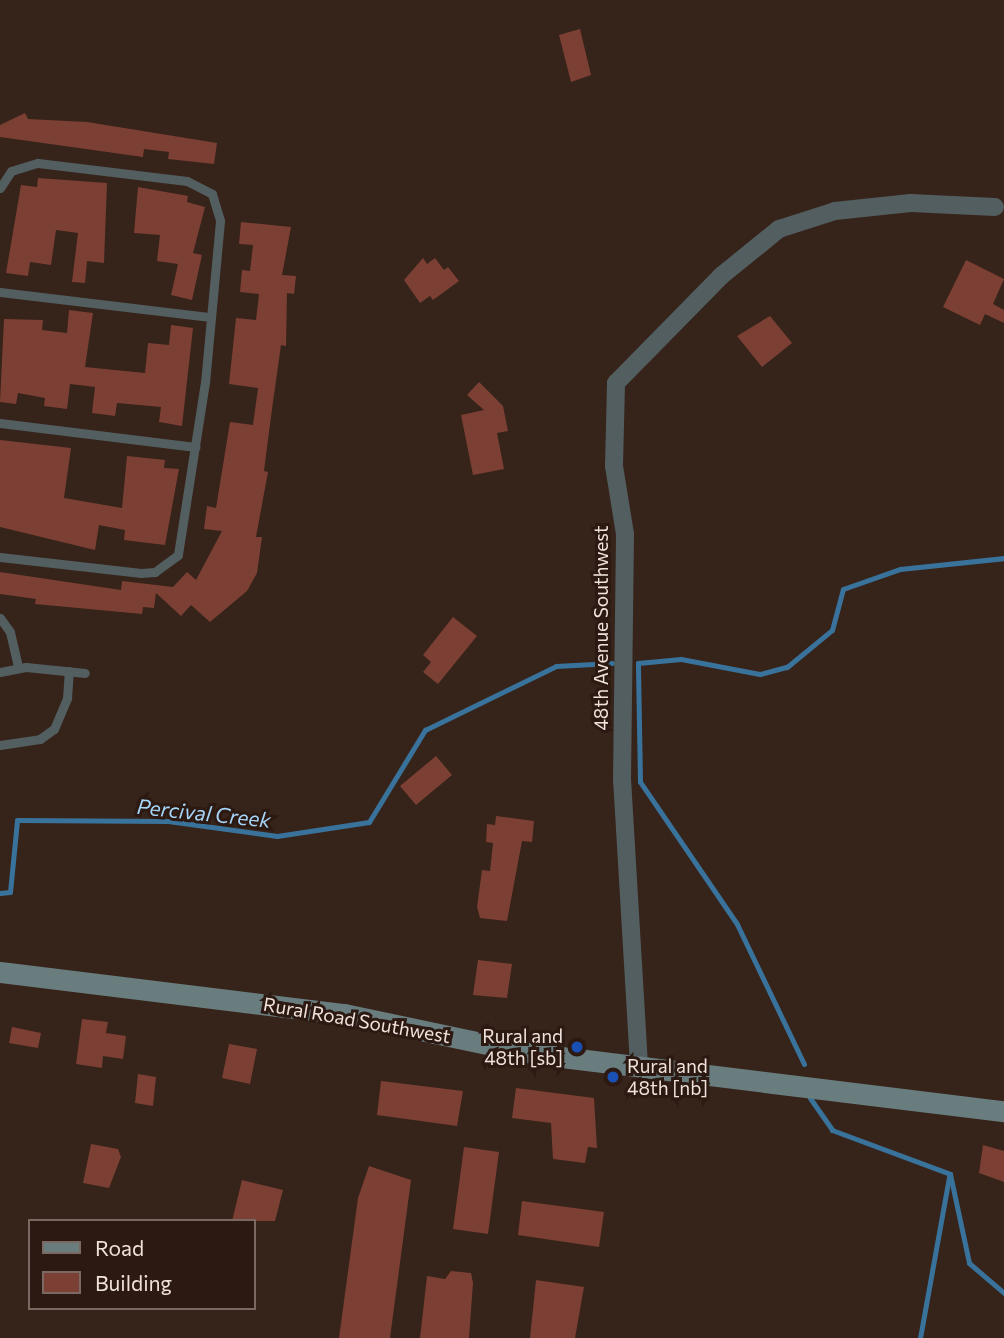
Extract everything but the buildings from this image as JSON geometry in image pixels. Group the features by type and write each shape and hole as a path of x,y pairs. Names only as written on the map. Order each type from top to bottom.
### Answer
{"street":[{"name":"48th Avenue Southwest","path":"639,1065 622,780 625,534 614,466 617,383 721,276 779,229 835,211 911,203 995,207"},
{"name":"Rural Road Southwest","path":"0,972 344,1014 529,1053 1004,1111"}],"lane":[{"path":"0,188 11,172 38,163 201,185 219,207 220,221 196,447 183,541 168,566 141,573 0,557"},
{"path":"0,292 211,317"},
{"path":"0,423 196,447"},
{"path":"0,618 10,632 18,667"},
{"path":"0,672 18,667 85,673"},
{"path":"0,745 40,739 54,729 67,698 69,671"}],"waterway":[{"path":"804,1064 737,924 640,782 638,663 681,659 760,674 787,667 832,630 843,589 900,569 1004,558"},
{"name":"Percival Creek","path":"0,893 10,892 17,820 168,821 277,836 369,822 425,730 556,666 612,663"},
{"path":"810,1098 832,1130 950,1174 969,1263 1004,1293"},
{"path":"920,1338 949,1177"}],"place":[{"name":"Rural and 48th [sb]","path":"577,1047"},
{"name":"Rural and 48th [nb]","path":"613,1077"}]}
